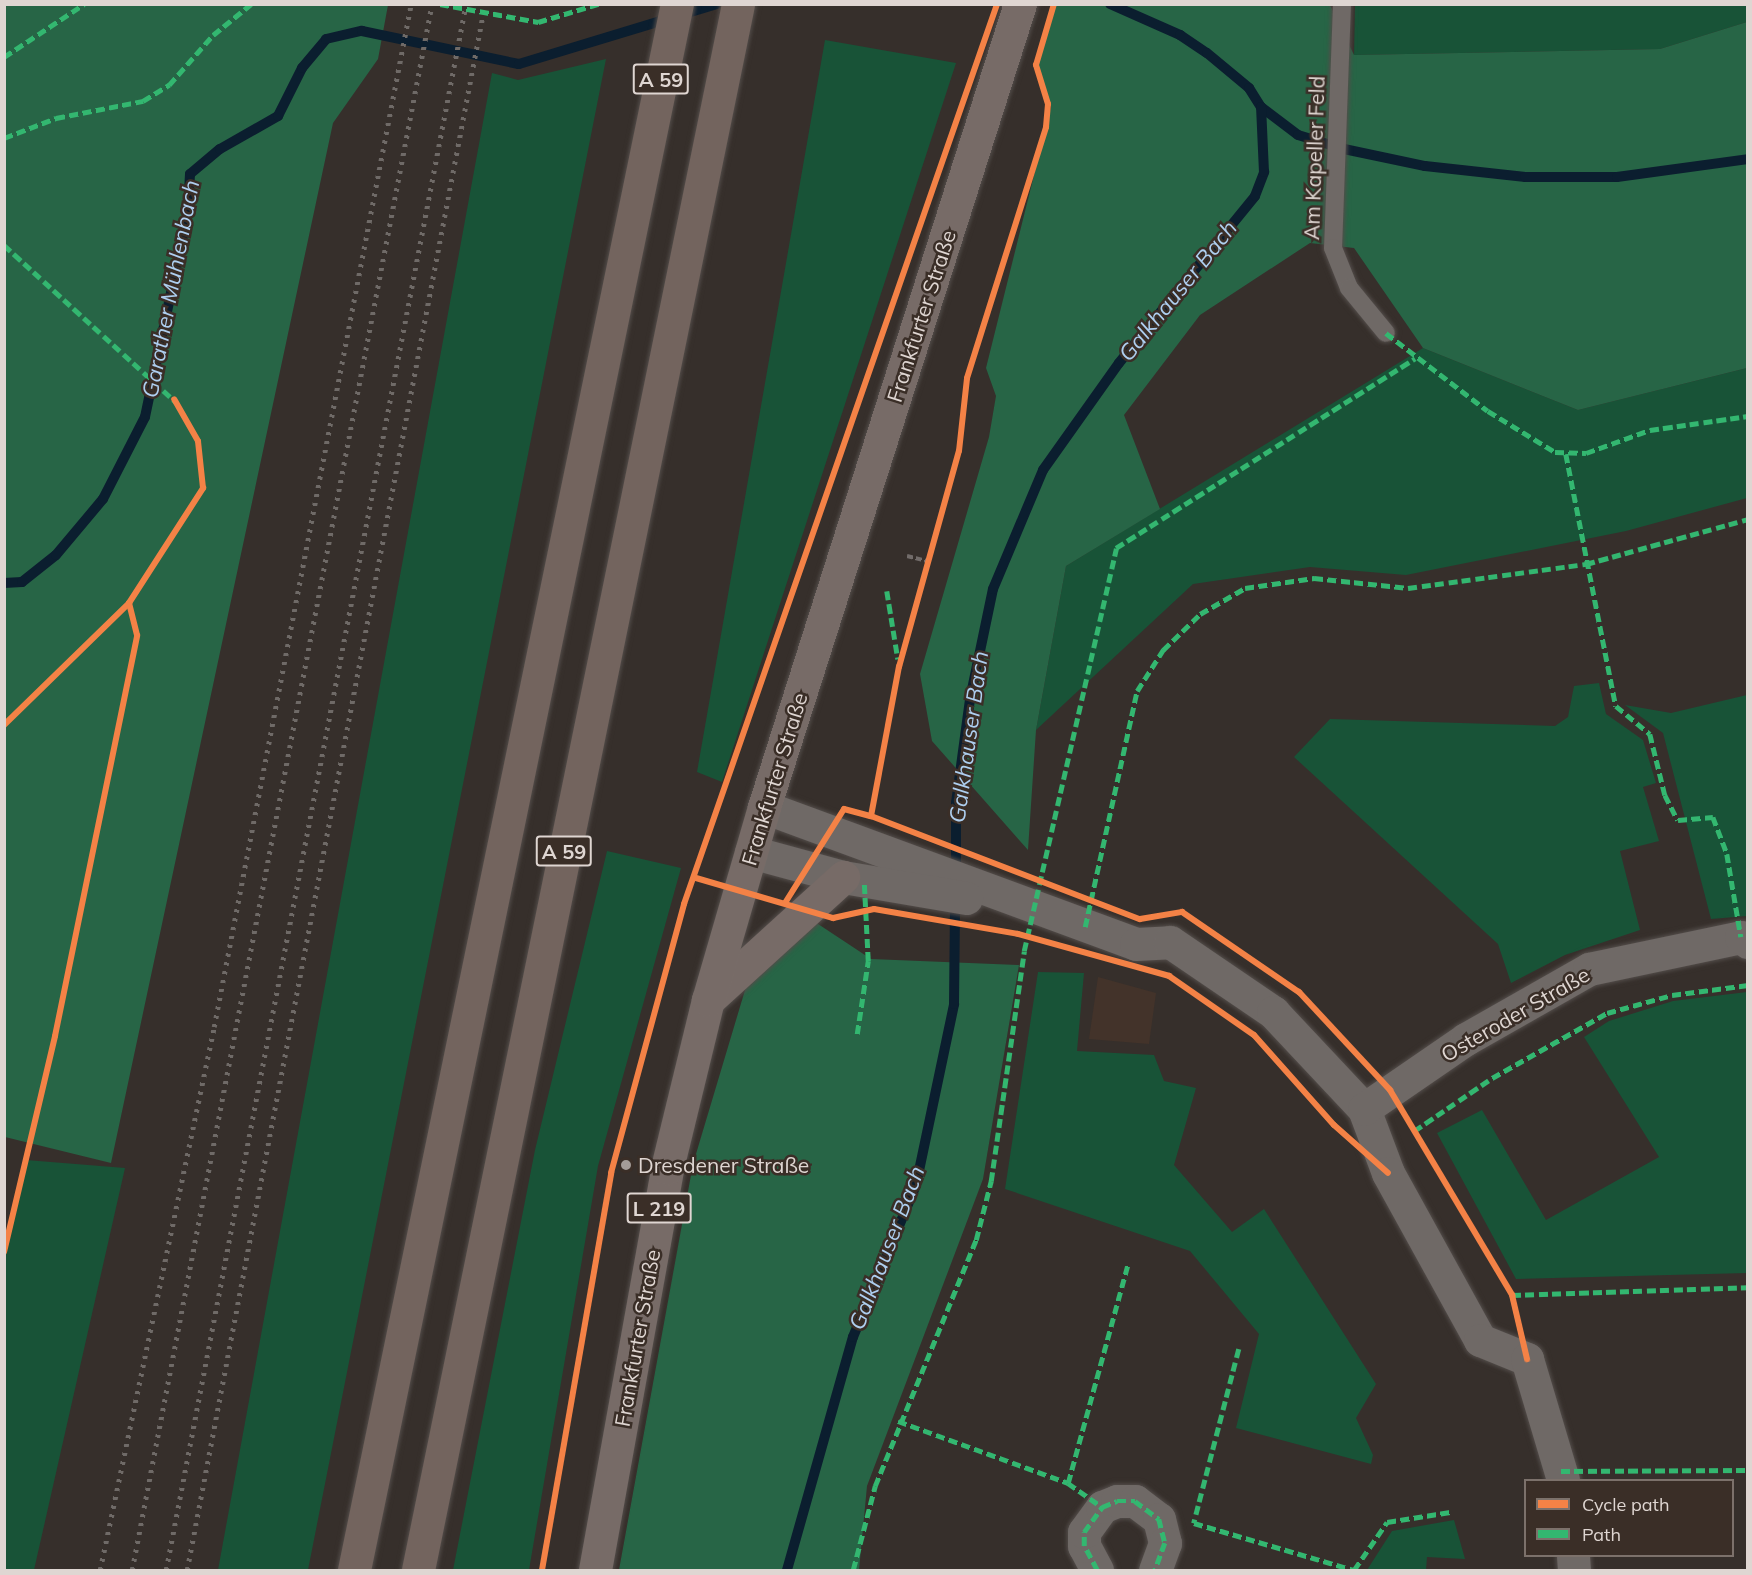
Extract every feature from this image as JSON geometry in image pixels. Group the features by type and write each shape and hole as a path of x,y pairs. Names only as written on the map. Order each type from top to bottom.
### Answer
{"highway":[{"name":"A 59","path":"354,1570 677,4"},
{"name":"A 59","path":"418,1570 710,132 738,4"}],"main road":[{"name":"Frankfurter Straße","path":"596,1570 667,1168 708,1000 764,807 1020,4"},
{"path":"708,1000 843,877"}],"street":[{"path":"764,807 1036,910 1136,944 1170,942 1273,1012 1364,1109 1388,1173 1480,1340 1527,1359 1563,1479"},
{"path":"751,852 843,877 1036,910"},
{"name":"Osteroder Straße","path":"1364,1109 1467,1039 1589,969 1740,937 1748,942"},
{"path":"1096,1570 1084,1546 1084,1532 1102,1507 1117,1501 1135,1501 1159,1519 1165,1543 1154,1569"}],"lane":[{"name":"Am Kapeller Feld","path":"1342,4 1333,248 1349,288 1386,333"}],"path":[{"path":"907,556 927,561"}],"shaded area":[{"path":"1098,977 1156,993 1149,1044 1089,1039"}],"green space":[{"path":"5,4 388,5 378,59 333,123 111,1163 5,1137"},
{"path":"1055,5 1330,5 1354,55 1660,49 1747,22 1747,368 1578,410 1423,348 1354,248 1310,243 1200,315 1124,415 1160,509 1066,566 1036,730 1028,850 932,741 920,674 989,437 996,396 986,368 1051,107 1037,68"},
{"path":"1355,5 1747,5 1747,22 1660,49 1354,55"},
{"path":"825,40 956,63 722,782 697,772"},
{"path":"606,59 308,1570 218,1570 492,73 518,80"},
{"path":"1423,348 1578,410 1747,368 1747,498 1626,531 1406,575 1310,567 1193,584 1036,730 1066,566"},
{"path":"1599,683 1606,714 1643,740 1656,783 1643,787 1659,841 1620,851 1640,930 1565,955 1511,983 1498,944 1294,757 1330,719 1555,726 1568,717 1574,686"},
{"path":"1747,695 1747,916 1711,919 1663,733 1625,705 1671,713"},
{"path":"607,851 681,868 598,1166 529,1570 453,1570 535,1150"},
{"path":"812,920 871,959 1019,965 983,1179 867,1486 859,1570 619,1570 693,1164 748,980"},
{"path":"1038,972 1084,973 1077,1051 1154,1055 1164,1081 1196,1088 1174,1165 1232,1232 1264,1209 1376,1384 1356,1418 1373,1455 1371,1464 1236,1428 1259,1334 1190,1251 1005,1189"},
{"path":"1747,992 1747,1273 1516,1279 1437,1133 1482,1110 1546,1220 1659,1157 1584,1037 1609,1021 1673,1001"},
{"path":"26,1160 125,1168 34,1570 5,1570 4,1252"},
{"path":"1454,1520 1465,1559 1427,1557 1426,1570 1367,1570 1392,1531"}],"waterway":[{"name":"Garather Mühlenbach","path":"4,583 22,582 56,555 103,499 145,417 188,212 190,174 220,149 278,116 302,68 326,39 362,31 519,64 716,4"},
{"name":"Garather Mühlenbach","path":"1110,4 1180,35 1207,53 1249,88 1261,107 1298,135 1344,149 1425,166 1525,177 1617,177 1748,159"},
{"name":"Galkhauser Bach","path":"956,873 956,803 970,699 993,589 1043,470 1119,363 1255,196 1264,172 1261,107"},
{"name":"Galkhauser Bach","path":"787,1570 853,1337 916,1185 954,1004 955,901"}],"railway":[{"path":"100,1570 214,1027 411,4"},
{"path":"132,1570 432,4"},
{"path":"166,1570 466,4"},
{"path":"187,1570 485,4"}],"marked path":[{"path":"4,57 84,4"},
{"path":"4,138 56,118 143,101 169,85 213,35 251,4"},
{"path":"440,4 538,22 598,4"},
{"path":"4,245 177,403"},
{"path":"1386,333 1488,411 1555,452 1586,453 1650,430 1748,416"},
{"path":"853,1570 875,1486 976,1240 991,1181 1024,951 1116,548 1415,358"},
{"path":"1566,454 1616,706 1650,734 1665,795 1678,820 1713,817 1727,854 1741,937"},
{"path":"1085,927 1137,691 1163,650 1200,614 1245,588 1314,578 1408,588 1586,564 1748,519"},
{"path":"887,591 898,659"},
{"path":"857,1034 868,961 864,881"},
{"path":"1414,1131 1492,1078 1607,1013 1672,995 1748,985"},
{"path":"1068,1483 1128,1263"},
{"path":"1512,1295 1748,1287"},
{"path":"1239,1349 1194,1523 1354,1570 1387,1522 1450,1512"},
{"path":"898,1421 1068,1483 1102,1507"},
{"path":"1561,1471 1748,1470"},
{"path":"1097,1570 1084,1546 1084,1532 1102,1507 1117,1501 1135,1501 1159,1519 1165,1543 1155,1570"}],"cycle path":[{"path":"542,1570 611,1173 684,904 997,4"},
{"path":"785,903 844,809 871,816 899,667 959,451 967,378 1046,127 1048,104 1036,65 1054,4"},
{"path":"4,725 129,603 203,488 198,441 174,399"},
{"path":"4,1252 55,1036 137,635 129,603"},
{"path":"871,816 1140,919 1182,912 1299,992 1390,1090 1512,1295 1527,1359"},
{"path":"696,878 833,918 874,909 1018,934 1169,976 1254,1035 1334,1125 1388,1173"}],"place":[{"name":"Dresdener Straße","path":"626,1165"}]}
